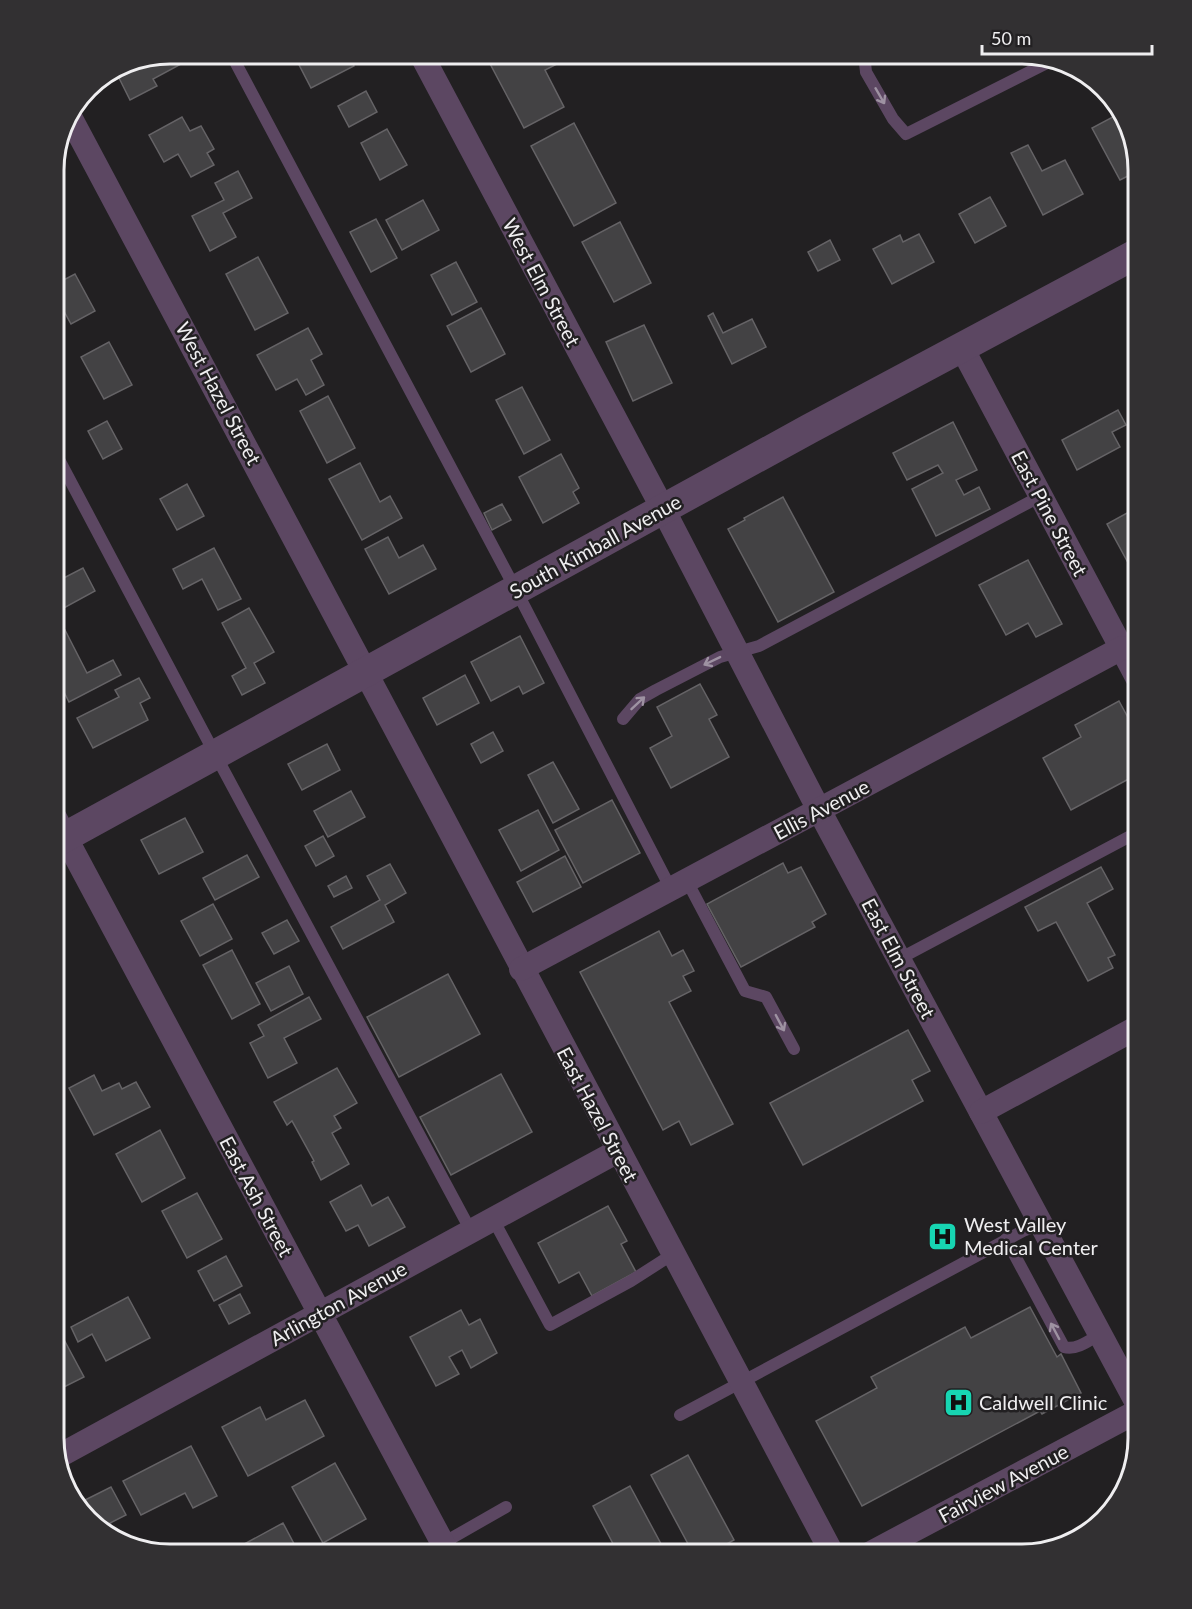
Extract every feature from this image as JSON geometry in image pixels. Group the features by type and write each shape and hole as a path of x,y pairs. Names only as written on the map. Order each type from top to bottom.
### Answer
{"street":[{"name":"West Elm Street","path":"426,64 663,509"},
{"name":"West Hazel Street","path":"75,125 366,672"},
{"name":"South Kimball Avenue","path":"64,829 215,754 1128,258"},
{"name":"East Pine Street","path":"962,348 1128,660"},
{"name":"East Elm Street","path":"663,509 819,810 1128,1386"},
{"name":"Ellis Avenue","path":"521,969 1122,648"},
{"name":"East Hazel Street","path":"366,672 521,969 827,1544"},
{"name":"East Ash Street","path":"64,844 321,1312 436,1544"},
{"path":"981,1112 1128,1032"},
{"name":"Arlington Avenue","path":"65,1453 618,1151"},
{"name":"Fairview Avenue","path":"888,1544 1128,1416"}],"lane":[{"path":"236,64 516,590 679,885 745,991 766,997 794,1049"},
{"path":"865,65 866,72 893,119 906,134 1041,66"},
{"path":"65,470 471,1231"},
{"path":"623,719 640,699 656,690 720,657 759,646 1041,496"},
{"path":"899,958 1128,837"},
{"path":"493,1219 549,1325 631,1281 673,1254"},
{"path":"680,1415 1006,1239 1041,1224"},
{"path":"1006,1239 1064,1347 1070,1349 1076,1347 1100,1334"},
{"path":"450,1544 506,1507"}],"building":[{"path":"181,64 153,79 157,86 130,100 119,78 137,70 157,65"},
{"path":"299,64 353,64 354,66 311,88"},
{"path":"490,64 556,64 545,70 564,107 524,128"},
{"path":"366,91 377,112 349,127 338,106"},
{"path":"182,117 190,131 201,126 214,149 207,153 214,165 191,177 178,154 164,162 149,135"},
{"path":"1112,117 1124,143 1128,176 1120,180 1092,128"},
{"path":"574,123 616,203 574,226 531,146"},
{"path":"387,129 407,165 380,180 361,143"},
{"path":"1028,145 1042,171 1065,160 1083,194 1043,215 1011,153"},
{"path":"238,171 252,198 223,213 236,237 210,251 192,216 224,200 215,183"},
{"path":"990,197 1006,226 975,243 959,214"},
{"path":"423,200 439,230 402,250 386,220"},
{"path":"376,219 397,258 371,272 350,232"},
{"path":"620,222 651,283 614,302 582,242"},
{"path":"919,234 934,262 892,284 873,249 900,235 903,242"},
{"path":"830,240 840,260 818,271 808,252"},
{"path":"258,257 288,313 255,330 226,274"},
{"path":"456,262 477,302 452,315 431,275"},
{"path":"75,274 95,311 71,324 65,313 65,279"},
{"path":"481,308 505,354 471,372 447,326"},
{"path":"713,313 723,333 752,319 766,347 732,364 708,316"},
{"path":"644,325 672,383 633,401 606,342"},
{"path":"308,328 322,354 311,360 324,385 306,395 297,379 276,390 257,355"},
{"path":"109,342 132,385 104,399 81,357"},
{"path":"522,387 550,440 524,454 496,400"},
{"path":"328,396 355,448 327,463 300,411"},
{"path":"1118,410 1126,425 1112,432 1120,447 1077,470 1062,440"},
{"path":"107,421 122,449 103,459 88,431"},
{"path":"953,422 977,470 956,480 964,495 979,487 990,509 936,536 912,489 943,473 938,465 907,480 893,453"},
{"path":"561,454 579,488 573,492 579,503 543,523 519,477"},
{"path":"360,463 380,502 390,496 402,518 362,540 329,479"},
{"path":"187,484 204,516 177,530 160,499"},
{"path":"783,497 834,592 778,622 728,529"},
{"path":"502,504 511,520 492,530 484,513"},
{"path":"1128,512 1128,563 1107,524"},
{"path":"388,537 399,558 423,545 436,569 389,594 365,549"},
{"path":"214,548 241,599 218,610 202,579 183,589 173,569"},
{"path":"1028,560 1062,624 1036,637 1028,623 1006,635 979,585"},
{"path":"83,568 95,591 65,608 65,577"},
{"path":"249,608 274,652 254,663 265,683 242,695 232,676 246,668 222,623"},
{"path":"65,630 87,673 113,660 121,675 69,702 65,693"},
{"path":"520,636 544,683 523,694 519,686 491,701 471,662"},
{"path":"465,675 479,703 437,725 423,698"},
{"path":"139,678 150,698 140,703 148,720 93,748 77,718 119,697 115,690"},
{"path":"700,684 717,715 709,719 729,757 671,788 650,748 672,736 657,707"},
{"path":"1119,701 1128,718 1128,779 1071,810 1043,758 1081,737 1075,725"},
{"path":"493,732 503,751 481,763 471,744"},
{"path":"327,744 340,770 302,790 288,764"},
{"path":"553,762 579,809 553,823 528,775"},
{"path":"351,791 365,817 328,837 314,811"},
{"path":"612,800 640,853 583,883 555,830"},
{"path":"538,810 559,850 521,871 499,830"},
{"path":"185,818 203,852 159,874 141,840"},
{"path":"323,836 334,856 316,866 305,846"},
{"path":"247,855 259,877 215,900 203,878"},
{"path":"565,856 581,887 533,912 517,882"},
{"path":"783,863 788,873 801,867 826,914 812,922 815,927 741,967 707,904"},
{"path":"390,864 406,893 385,905 394,922 343,949 331,927 380,900 367,876"},
{"path":"1101,867 1113,889 1087,903 1115,955 1108,958 1113,968 1088,981 1056,922 1038,931 1025,907"},
{"path":"346,876 352,888 334,897 328,886"},
{"path":"213,904 232,939 200,956 181,921"},
{"path":"287,920 299,941 274,954 262,933"},
{"path":"659,931 672,956 683,950 694,971 683,976 691,991 669,1002 733,1124 691,1145 679,1121 663,1130 580,972"},
{"path":"232,950 260,1004 232,1019 203,965"},
{"path":"289,966 303,994 271,1011 256,983"},
{"path":"448,974 480,1034 399,1077 367,1017"},
{"path":"309,997 321,1019 284,1038 297,1063 268,1078 250,1043 264,1036 258,1025"},
{"path":"908,1030 930,1071 912,1080 923,1101 803,1165 770,1103"},
{"path":"337,1068 357,1103 334,1116 341,1128 332,1133 349,1164 321,1180 312,1162 314,1161 292,1121 287,1125 274,1102"},
{"path":"501,1074 532,1132 451,1175 420,1117"},
{"path":"94,1075 102,1091 119,1083 122,1089 136,1082 150,1107 94,1135 69,1088"},
{"path":"160,1130 185,1178 142,1202 116,1154"},
{"path":"361,1185 372,1206 388,1197 405,1227 369,1246 358,1225 346,1231 330,1202"},
{"path":"197,1193 222,1239 187,1258 162,1211"},
{"path":"608,1206 627,1241 621,1244 636,1272 592,1296 579,1272 559,1283 538,1243"},
{"path":"226,1256 242,1286 214,1301 198,1271"},
{"path":"240,1294 250,1313 229,1324 219,1305"},
{"path":"128,1297 150,1338 106,1361 92,1334 78,1342 71,1327"},
{"name":"Caldwell Clinic","path":"1030,1307 1057,1357 1061,1354 1081,1393 1042,1414 1040,1411 862,1506 816,1421 877,1388 871,1377 965,1327 971,1338"},
{"path":"461,1310 469,1325 480,1319 497,1353 471,1368 462,1350 449,1357 459,1374 436,1386 410,1337"},
{"path":"64,1340 84,1377 64,1387"},
{"path":"305,1400 324,1436 248,1476 222,1427 260,1407 266,1420"},
{"path":"191,1446 217,1496 193,1508 185,1493 141,1515 123,1481"},
{"path":"688,1455 734,1540 727,1544 688,1544 651,1475"},
{"path":"335,1463 366,1519 323,1543 292,1487"},
{"path":"630,1486 661,1544 613,1544 593,1506"},
{"path":"111,1487 126,1515 110,1523 112,1526 84,1500"},
{"path":"283,1523 294,1544 244,1544"}],"place":[{"name":"West Valley Medical Center","path":"943,1236"},
{"name":"Caldwell Clinic","path":"958,1402"}]}
